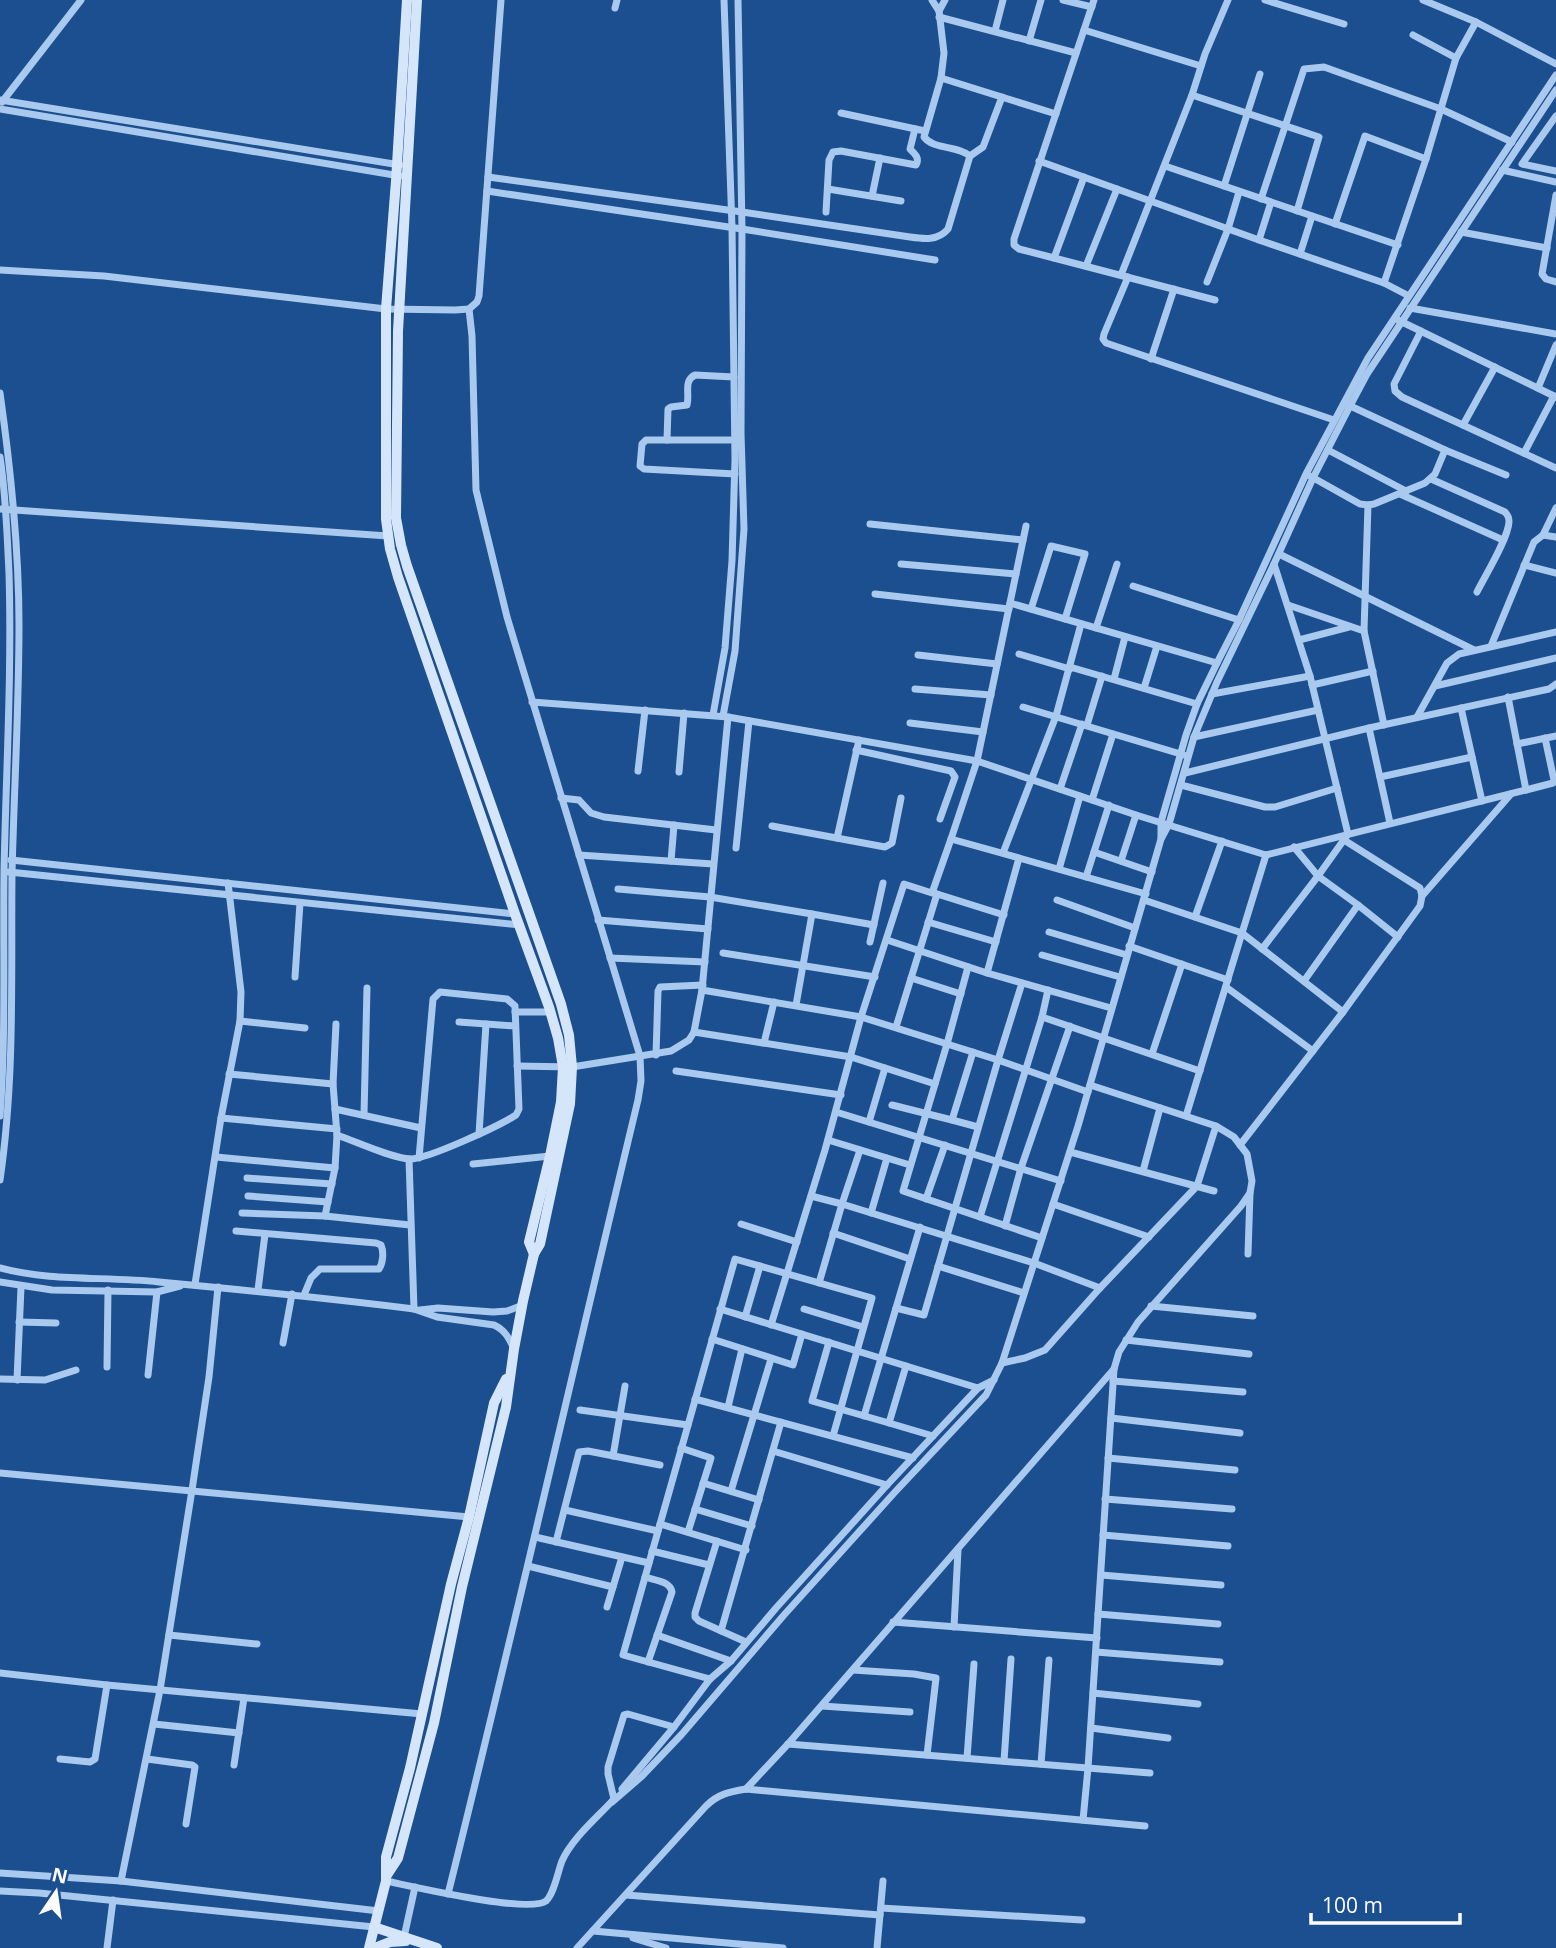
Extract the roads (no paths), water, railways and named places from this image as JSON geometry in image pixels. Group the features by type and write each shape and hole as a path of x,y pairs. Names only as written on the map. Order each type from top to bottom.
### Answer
{"main road":[{"path":"369,1948 387,1878 398,1858 433,1723 461,1587 506,1407 510,1370 523,1305 534,1254 540,1244 570,1104 569,1035 561,1004 401,545 396,518 407,0"},
{"path":"417,0 402,171 386,309 386,519 398,577 568,1067 529,1242 534,1254"},
{"path":"387,1878 386,1857 494,1404 510,1370"},
{"path":"373,1927 436,1948"},
{"path":"375,1948 410,1939"}],"street":[{"path":"81,0 1,104 402,171"},
{"path":"0,270 104,276 386,309 469,309 479,296 501,0"},
{"path":"713,715 727,624 732,561 735,440 732,227 722,0"},
{"path":"517,1066 568,1067 656,1055 681,1046 694,1032 705,962 744,529 741,433 743,229 738,0"},
{"path":"932,0 939,14 944,53 941,78 924,137 927,141 960,149 970,156"},
{"path":"939,14 945,0"},
{"path":"995,31 1003,0"},
{"path":"1029,41 1041,0"},
{"path":"1063,0 1093,3 1039,161 1014,245 1019,249 1215,300"},
{"path":"1228,0 1150,202 1103,339 1111,345 1334,420"},
{"path":"1265,0 1344,24"},
{"path":"1423,0 1441,3 1556,64"},
{"path":"939,14 1076,53"},
{"path":"1384,283 1426,159 1456,58 1476,22"},
{"path":"1084,30 1201,66"},
{"path":"1413,36 1456,58"},
{"path":"1261,199 1304,69 1324,67 1441,109 1512,142"},
{"path":"1224,186 1260,74"},
{"path":"1406,307 1409,296 1556,75"},
{"path":"941,78 1056,114"},
{"path":"1165,823 1185,773 1186,755 1279,554 1334,420 1367,374 1406,307 1461,232 1556,90"},
{"path":"1192,95 1319,137 1297,211"},
{"path":"488,177 928,239 946,233 970,156 983,147 1002,97"},
{"path":"841,113 925,131"},
{"path":"1556,116 1521,164 1556,171"},
{"path":"826,212 829,160 834,152 916,165 917,157 910,149 915,129"},
{"path":"1335,223 1365,136 1426,159"},
{"path":"872,196 880,158"},
{"path":"1039,161 1384,283 1409,296"},
{"path":"1165,166 1398,245"},
{"path":"1502,170 1556,182"},
{"path":"1054,258 1084,177"},
{"path":"828,188 901,201"},
{"path":"1086,266 1117,189"},
{"path":"487,191 935,260"},
{"path":"1207,282 1239,192"},
{"path":"1556,195 1543,277 1556,282"},
{"path":"1259,240 1271,202"},
{"path":"1300,254 1312,216"},
{"path":"1461,232 1547,248"},
{"path":"1151,359 1174,289"},
{"path":"1406,307 1556,334"},
{"path":"448,1894 503,1677 641,1081 637,1056 610,958 507,617 476,490 469,309"},
{"path":"1398,320 1555,396 1524,453"},
{"path":"1421,331 1394,384 1395,391 1402,397 1556,468"},
{"path":"1538,388 1556,345"},
{"path":"1463,425 1495,367"},
{"path":"667,440 668,409 687,405 687,382 690,377 734,377"},
{"path":"0,393 7,510"},
{"path":"613,1801 642,1776 682,1734 784,1615 986,1395 995,1380 1070,1152 1186,755 1198,704 1310,476 1328,450 1346,404"},
{"path":"1346,404 1506,475"},
{"path":"734,474 644,470 640,466 642,444 646,440 735,440"},
{"path":"1328,450 1403,492 1503,540"},
{"path":"1310,476 1360,504 1374,504 1431,479 1446,450"},
{"path":"0,457 19,623 6,859"},
{"path":"1431,479 1505,512 1509,518 1503,540 1477,592"},
{"path":"1368,505 1364,631 1384,725"},
{"path":"1491,646 1534,542 1543,535 1556,508"},
{"path":"7,510 388,536"},
{"path":"870,524 1023,540"},
{"path":"895,1027 977,761 1026,526"},
{"path":"1543,535 1556,537"},
{"path":"1031,609 1052,546 1085,554 1065,619"},
{"path":"1279,554 1474,650"},
{"path":"901,564 1016,574"},
{"path":"1096,628 1117,564"},
{"path":"1240,1145 1398,937 1420,906 1422,896 1420,888 1346,837 1310,676 1274,564"},
{"path":"1524,565 1556,573"},
{"path":"1133,586 1239,621"},
{"path":"876,594 1031,609 1216,663"},
{"path":"1288,605 1364,631"},
{"path":"1003,853 1056,716 1081,624"},
{"path":"1299,640 1351,626"},
{"path":"1417,717 1452,659 1459,654 1556,632"},
{"path":"1114,679 1125,637"},
{"path":"1144,688 1157,646"},
{"path":"1019,654 1198,704"},
{"path":"918,655 997,663"},
{"path":"1434,686 1556,658"},
{"path":"1312,685 1373,671"},
{"path":"1060,789 1102,676"},
{"path":"1212,694 1310,676"},
{"path":"1185,773 1369,728 1549,689 1556,684"},
{"path":"915,689 990,695"},
{"path":"0,694 14,695"},
{"path":"0,1116 9,739 14,695"},
{"path":"1508,697 1526,790"},
{"path":"532,702 713,715 977,761 1136,815 1266,855 1553,783 1545,738"},
{"path":"1023,707 1186,755"},
{"path":"1461,708 1482,801"},
{"path":"638,771 645,710"},
{"path":"1194,737 1318,710"},
{"path":"679,772 684,713"},
{"path":"736,848 749,721"},
{"path":"910,723 983,732"},
{"path":"1369,728 1390,823"},
{"path":"1092,800 1113,734"},
{"path":"1517,744 1556,736"},
{"path":"0,738 9,739"},
{"path":"837,838 859,740"},
{"path":"856,750 951,771 955,777 940,819"},
{"path":"1380,777 1472,757"},
{"path":"1181,785 1265,807 1283,805 1337,788"},
{"path":"1422,896 1511,794"},
{"path":"1059,869 1080,796"},
{"path":"561,797 579,800 596,816 716,830"},
{"path":"772,826 885,847 892,843 901,798"},
{"path":"1086,877 1110,806"},
{"path":"1121,861 1136,815"},
{"path":"671,861 674,825"},
{"path":"1262,949 1346,837"},
{"path":"951,839 1086,877 1242,933 1343,1012"},
{"path":"1195,917 1222,841"},
{"path":"1294,847 1318,876 1398,937"},
{"path":"1094,852 1152,872"},
{"path":"579,855 713,864"},
{"path":"1186,1116 1266,855"},
{"path":"988,973 1019,858"},
{"path":"6,859 517,919"},
{"path":"6,872 300,903 517,919"},
{"path":"0,1180 7,1135 13,1026 6,872"},
{"path":"195,1284 221,1118 240,1021 241,992 228,883"},
{"path":"870,942 883,883"},
{"path":"771,1325 828,1140 861,1017 904,884 1004,915"},
{"path":"618,889 710,897 874,925"},
{"path":"1057,900 1135,928"},
{"path":"295,977 300,903"},
{"path":"1304,981 1358,905"},
{"path":"796,1005 812,914"},
{"path":"598,920 708,929"},
{"path":"928,922 996,942"},
{"path":"1049,932 1182,964 1227,984 1313,1051"},
{"path":"887,940 968,967 1111,1008"},
{"path":"723,953 875,976"},
{"path":"1042,955 1120,977"},
{"path":"610,958 705,962"},
{"path":"1152,1054 1182,964"},
{"path":"968,967 903,1191 1042,1238"},
{"path":"911,978 961,994"},
{"path":"896,1308 923,1315 1023,983"},
{"path":"656,1055 660,987 702,988 861,1017 1052,1078 1216,1126 1234,1137 1247,1154 1252,1181 1248,1254"},
{"path":"364,1115 367,988"},
{"path":"980,1217 1048,990"},
{"path":"221,1118 337,1132 409,1159 419,1158 479,1134 516,1115 519,1109 515,1006 507,999 440,992 435,995 419,1158"},
{"path":"764,1043 774,1002"},
{"path":"515,1012 551,1012"},
{"path":"1042,1017 1200,1071"},
{"path":"240,1021 305,1028"},
{"path":"459,1022 515,1026"},
{"path":"325,1216 335,1168 337,1132 332,1084 336,1024"},
{"path":"479,1134 486,1024"},
{"path":"1005,1226 1021,1168 1070,1026"},
{"path":"694,1032 851,1057 935,1084"},
{"path":"952,1120 973,1052"},
{"path":"869,1122 885,1068"},
{"path":"676,1071 841,1095"},
{"path":"229,1074 332,1084"},
{"path":"892,1105 978,1127"},
{"path":"1143,1171 1160,1108"},
{"path":"335,1109 421,1128"},
{"path":"836,1112 1060,1181"},
{"path":"1002,1363 1045,1350 1197,1186 1216,1126"},
{"path":"828,1140 910,1165"},
{"path":"926,1199 945,1144"},
{"path":"819,1283 860,1150"},
{"path":"1070,1152 1214,1191"},
{"path":"473,1164 550,1156"},
{"path":"216,1157 335,1168"},
{"path":"871,1213 887,1158"},
{"path":"409,1159 410,1225 417,1309"},
{"path":"247,1178 332,1184"},
{"path":"1083,1820 1114,1369 1126,1340 1151,1306 1250,1193"},
{"path":"248,1196 328,1202"},
{"path":"811,1196 1034,1263 1100,1288"},
{"path":"1053,1205 1149,1237"},
{"path":"242,1213 325,1216 410,1225"},
{"path":"741,1224 797,1242"},
{"path":"864,1416 919,1227"},
{"path":"236,1231 381,1245 382,1265 379,1269 320,1269 311,1278 304,1295"},
{"path":"833,1233 910,1259"},
{"path":"258,1290 265,1234"},
{"path":"710,1679 623,1655 734,1259 872,1298 833,1436"},
{"path":"745,1317 760,1266"},
{"path":"938,1266 1024,1293"},
{"path":"0,1268 44,1276 195,1284 417,1309 493,1312 507,1311 523,1305"},
{"path":"0,1282 52,1290 156,1292 184,1284"},
{"path":"17,1380 20,1286"},
{"path":"121,1881 154,1724 169,1635 209,1377 218,1287"},
{"path":"107,1367 108,1290"},
{"path":"148,1375 156,1292"},
{"path":"283,1343 292,1294"},
{"path":"1151,1306 1253,1316"},
{"path":"417,1309 437,1317 494,1325 506,1333 514,1349"},
{"path":"720,1309 978,1388"},
{"path":"804,1309 863,1327"},
{"path":"19,1322 56,1323"},
{"path":"712,1339 793,1366 802,1334"},
{"path":"1126,1340 1249,1354"},
{"path":"829,1342 812,1401 933,1436"},
{"path":"728,1407 742,1349"},
{"path":"730,1491 771,1359"},
{"path":"889,1423 906,1366"},
{"path":"746,1789 789,1744 1114,1369"},
{"path":"0,1379 45,1380 76,1370"},
{"path":"387,1878 448,1894 513,1904 545,1901 571,1847 613,1801 710,1679 730,1661 887,1485 978,1388 995,1380"},
{"path":"1113,1381 1242,1392"},
{"path":"613,1456 625,1386"},
{"path":"695,1399 914,1458"},
{"path":"580,1410 688,1424"},
{"path":"1111,1418 1240,1433"},
{"path":"721,1631 781,1422"},
{"path":"681,1448 711,1458 688,1532"},
{"path":"556,1542 579,1452 588,1451 660,1465"},
{"path":"773,1451 887,1485"},
{"path":"1108,1458 1235,1470"},
{"path":"0,1473 469,1517"},
{"path":"703,1483 760,1500"},
{"path":"1105,1499 1232,1509"},
{"path":"695,1509 752,1526"},
{"path":"565,1510 688,1532 746,1550"},
{"path":"1103,1535 1228,1546"},
{"path":"535,1537 649,1563"},
{"path":"716,1541 695,1617 746,1642"},
{"path":"954,1627 958,1549"},
{"path":"652,1551 709,1565"},
{"path":"607,1608 622,1557"},
{"path":"528,1566 613,1587"},
{"path":"1101,1575 1222,1585"},
{"path":"645,1577 671,1587 670,1598 648,1662"},
{"path":"1098,1614 1218,1624"},
{"path":"893,1622 1097,1638"},
{"path":"169,1635 257,1644"},
{"path":"657,1635 730,1661"},
{"path":"1096,1652 1220,1662"},
{"path":"1004,1761 1011,1659"},
{"path":"1041,1764 1049,1660"},
{"path":"967,1758 974,1664"},
{"path":"853,1670 936,1678 927,1755"},
{"path":"0,1673 422,1714"},
{"path":"60,1759 90,1762 94,1759 107,1685"},
{"path":"1093,1693 1198,1704"},
{"path":"234,1765 244,1698"},
{"path":"822,1706 910,1712"},
{"path":"613,1801 608,1767 624,1715 674,1727"},
{"path":"154,1724 239,1733"},
{"path":"1091,1728 1168,1738"},
{"path":"789,1744 1150,1773"},
{"path":"147,1759 195,1767 186,1824"},
{"path":"577,1948 716,1796 746,1789 1145,1826"},
{"path":"0,1873 121,1881 379,1911"},
{"path":"877,1948 883,1881"},
{"path":"410,1939 415,1887"},
{"path":"0,1891 373,1927"},
{"path":"626,1895 881,1912 1082,1920"},
{"path":"107,1948 114,1900"},
{"path":"593,1931 782,1948"},
{"path":"619,1933 666,1948"}]}
